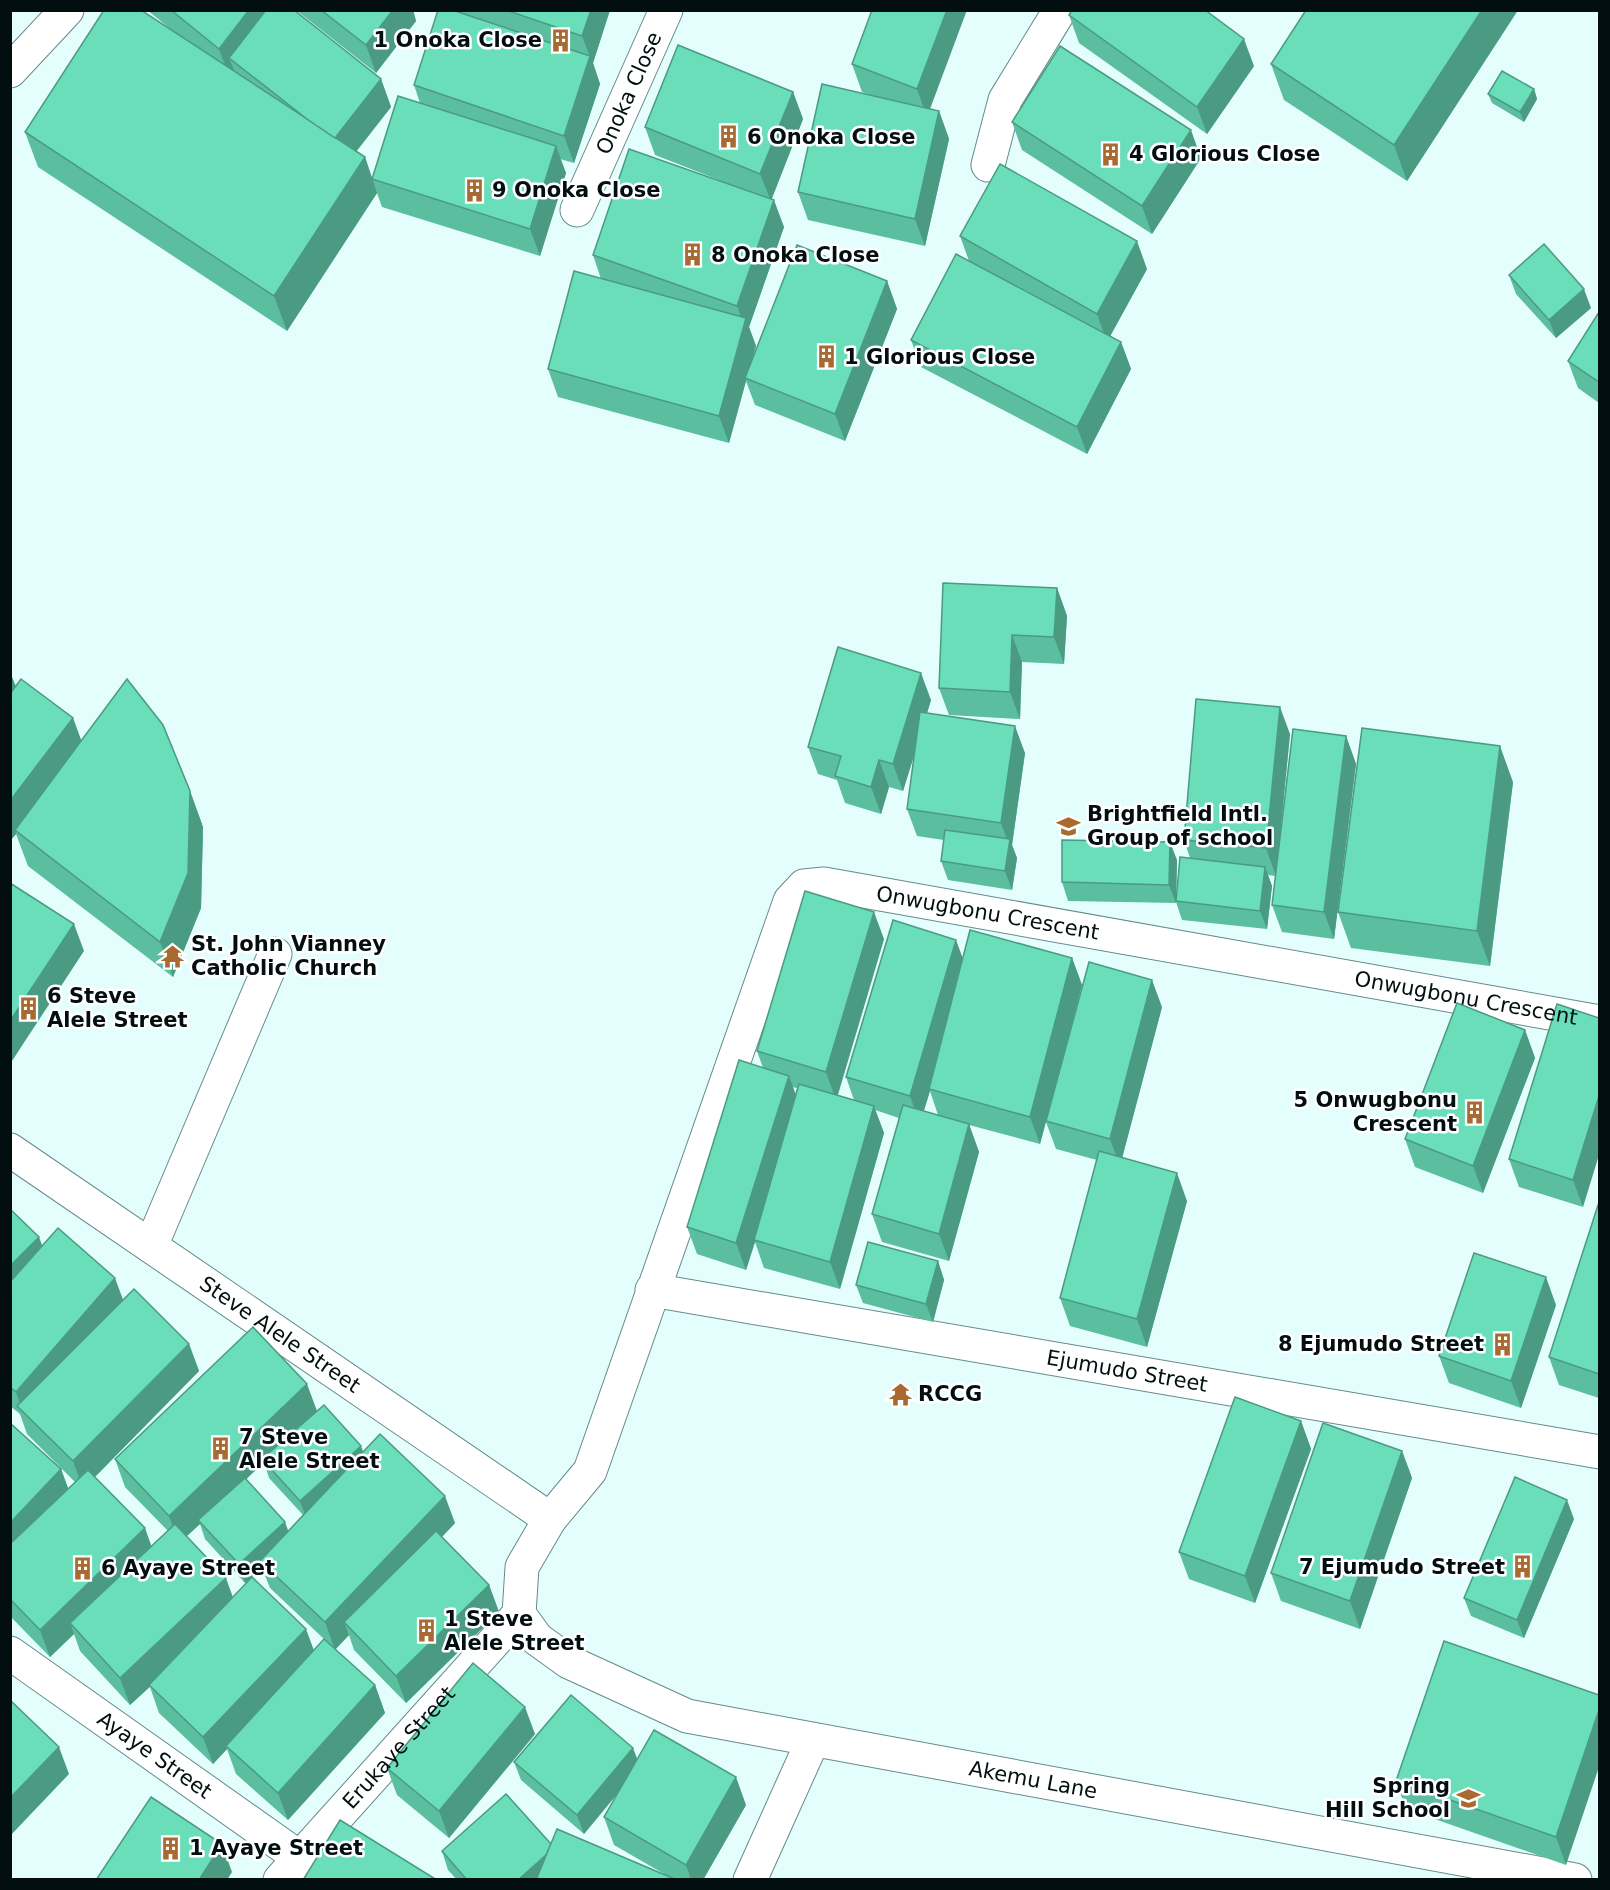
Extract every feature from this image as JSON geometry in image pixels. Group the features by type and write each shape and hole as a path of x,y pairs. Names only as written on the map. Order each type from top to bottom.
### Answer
{"street":[{"path":"10,71 67,10"},
{"name":"Onoka Close","path":"577,210 666,10"},
{"path":"988,165 1005,100 1060,10"},
{"name":"Onwugbonu Crescent","path":"519,1614 522,1567 550,1519 590,1472 790,901 804,886 836,886 1599,1022"},
{"path":"151,1246 275,954"},
{"name":"Steve Alele Street","path":"10,1150 550,1519"},
{"name":"Ejumudo Street","path":"652,1290 1599,1452"},
{"name":"Akemu Lane","path":"519,1614 537,1639 569,1662 687,1716 1575,1880"},
{"name":"Erukaye Street","path":"290,1869 519,1614"},
{"name":"Ayaye Street","path":"10,1653 290,1869"},
{"path":"750,1880 813,1740"}],"building":[{"path":"104,10 141,10 365,157 274,296 25,132"},
{"path":"171,10 249,10 219,49"},
{"path":"266,10 294,10 381,79 335,138 229,58"},
{"path":"321,10 393,10 366,45"},
{"path":"438,10 452,10 590,56 564,136 414,85"},
{"path":"506,10 591,10 582,36"},
{"path":"872,10 947,10 917,89 852,64"},
{"path":"1072,10 1205,10 1244,39 1197,107 1069,15"},
{"path":"1306,10 1482,10 1394,145 1271,64"},
{"name":"6 Onoka Close","path":"678,45 793,92 760,174 645,127"},
{"name":"4 Glorious Close","path":"1060,46 1191,130 1142,206 1012,122"},
{"path":"1502,71 1534,89 1520,112 1488,94"},
{"path":"822,84 939,111 915,219 798,192"},
{"name":"9 Onoka Close","path":"398,96 556,146 530,229 372,179"},
{"name":"8 Onoka Close","path":"629,149 774,200 737,306 593,255"},
{"path":"1000,164 1137,241 1097,314 960,236"},
{"path":"1544,244 1584,289 1549,320 1509,275"},
{"name":"1 Glorious Close","path":"797,245 887,281 835,414 745,378"},
{"path":"956,254 1121,342 1077,427 911,340"},
{"path":"574,271 746,318 719,416 548,369"},
{"path":"1599,312 1599,382 1568,361"},
{"path":"943,583 1057,588 1054,637 1012,635 1010,692 939,688"},
{"path":"838,647 921,673 893,764 879,760 871,787 835,776 841,756 808,747"},
{"path":"21,679 73,718 10,801 10,694"},
{"path":"127,679 163,725 190,791 188,873 160,942 15,830"},
{"path":"1196,699 1280,707 1266,848 1184,840"},
{"path":"920,712 1015,726 1001,823 907,809"},
{"path":"1362,728 1500,746 1477,931 1338,912"},
{"path":"1293,729 1346,736 1324,912 1272,905"},
{"path":"945,830 1010,839 1005,871 941,861"},
{"path":"1062,840 1170,842 1169,885 1062,882"},
{"path":"1180,857 1265,867 1260,911 1176,901"},
{"path":"10,883 74,924 10,1021"},
{"path":"805,891 874,912 826,1072 757,1051"},
{"path":"893,920 956,940 910,1096 846,1077"},
{"path":"970,930 1072,958 1030,1117 929,1089"},
{"path":"1089,962 1152,980 1110,1139 1046,1121"},
{"name":"5 Onwugbonu Crescent","path":"1457,1003 1525,1030 1473,1166 1405,1139"},
{"path":"1557,1004 1599,1018 1599,1096 1573,1180 1509,1159"},
{"path":"739,1060 789,1076 736,1243 687,1227"},
{"path":"799,1084 874,1106 830,1262 754,1240"},
{"path":"903,1105 969,1124 939,1234 872,1214"},
{"path":"1099,1151 1177,1173 1137,1319 1060,1298"},
{"path":"1599,1202 1599,1374 1549,1357"},
{"path":"10,1209 39,1237 10,1266"},
{"path":"58,1228 115,1278 16,1392 10,1387 10,1282"},
{"path":"868,1242 938,1261 926,1304 856,1285"},
{"name":"8 Ejumudo Street","path":"1474,1253 1546,1277 1511,1381 1439,1356"},
{"path":"134,1289 189,1344 73,1461 17,1406"},
{"name":"7 Steve Alele Street","path":"253,1327 307,1384 169,1516 115,1459"},
{"path":"1235,1397 1301,1421 1245,1576 1179,1552"},
{"path":"324,1405 361,1446 300,1501 262,1459"},
{"path":"10,1423 61,1469 10,1523"},
{"path":"1323,1423 1402,1451 1350,1601 1271,1573"},
{"path":"380,1434 445,1496 325,1622 260,1561"},
{"name":"6 Ayaye Street","path":"88,1470 145,1528 40,1630 10,1599 10,1544"},
{"name":"7 Ejumudo Street","path":"1515,1477 1567,1500 1517,1620 1464,1598"},
{"path":"245,1478 285,1522 239,1564 198,1520"},
{"path":"175,1524 226,1578 120,1678 70,1623"},
{"path":"436,1531 489,1585 396,1676 344,1622"},
{"path":"252,1577 306,1629 203,1737 149,1685"},
{"path":"324,1639 375,1685 278,1793 226,1746"},
{"path":"1444,1641 1599,1695 1599,1710 1556,1837 1396,1781"},
{"path":"473,1663 525,1707 439,1811 387,1768"},
{"path":"571,1695 633,1748 577,1815 514,1762"},
{"path":"10,1700 59,1747 10,1798"},
{"path":"654,1730 736,1777 686,1865 604,1817"},
{"path":"506,1794 551,1844 546,1855 518,1880 467,1880 442,1851"},
{"path":"151,1797 222,1844 199,1880 96,1880"},
{"path":"340,1820 437,1880 303,1880"},
{"path":"557,1829 677,1880 536,1880"}],"place":[{"name":"1 Onoka Close","path":"560,40"},
{"name":"6 Onoka Close","path":"729,137"},
{"name":"4 Glorious Close","path":"1111,154"},
{"name":"9 Onoka Close","path":"474,190"},
{"name":"8 Onoka Close","path":"693,255"},
{"name":"1 Glorious Close","path":"826,357"},
{"name":"Brightfield Intl. Group of school","path":"1069,826"},
{"name":"St. John Vianney Catholic Church","path":"173,956"},
{"name":"6 Steve Alele Street","path":"29,1008"},
{"name":"5 Onwugbonu Crescent","path":"1475,1112"},
{"name":"8 Ejumudo Street","path":"1502,1344"},
{"name":"RCCG","path":"900,1394"},
{"name":"7 Steve Alele Street","path":"221,1449"},
{"name":"7 Ejumudo Street","path":"1523,1567"},
{"name":"6 Ayaye Street","path":"83,1568"},
{"name":"1 Steve Alele Street","path":"426,1631"},
{"name":"Spring Hill School","path":"1468,1798"},
{"name":"1 Ayaye Street","path":"171,1848"}]}
